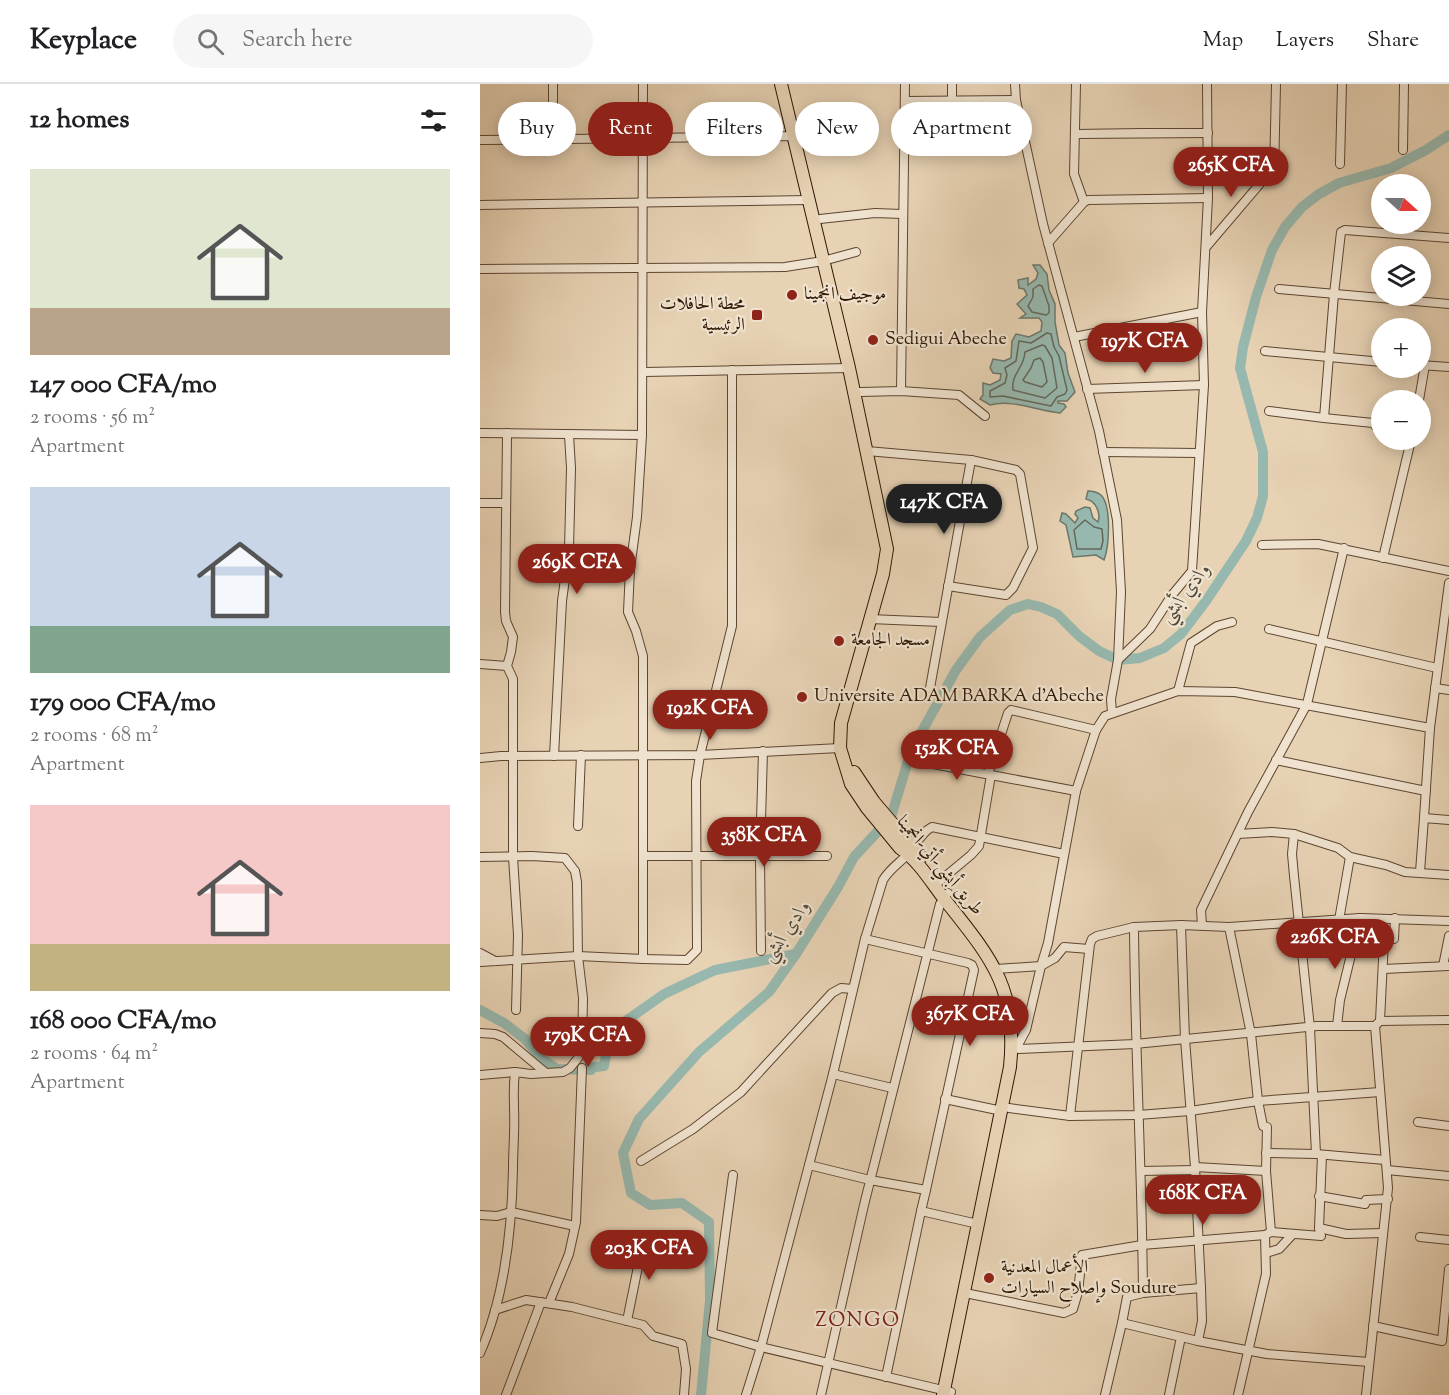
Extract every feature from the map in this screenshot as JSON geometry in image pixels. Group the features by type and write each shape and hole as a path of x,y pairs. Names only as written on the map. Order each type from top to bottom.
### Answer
{"highway":[{"path":"781,84 795,130"},
{"path":"789,84 795,123"},
{"path":"801,156 809,200 860,392 870,450"},
{"path":"803,156 820,219 826,261"},
{"path":"841,322 849,369 895,549 892,570 841,723 840,748 847,775 945,895 986,940 1015,1005 1019,1046 1017,1068 1005,1110 970,1294 947,1393"},
{"path":"867,800 848,755 847,731 874,619"},
{"path":"999,969 1012,1040 1005,1110"},
{"path":"947,1393 978,1224 988,1195"}],"street":[{"path":"553,84 553,102"},
{"path":"643,84 643,102"},
{"path":"901,391 905,84"},
{"path":"952,84 952,100"},
{"path":"1015,84 1016,100 1048,243 1100,431 1117,520 1121,592 1118,660 1111,699 1112,713"},
{"path":"1076,84 1074,174 1084,202"},
{"path":"1118,660 1150,629 1172,595 1192,571 1204,385 1203,312 1207,246 1208,84"},
{"path":"1274,176 1276,84"},
{"path":"1340,164 1342,84"},
{"path":"1403,150 1404,84"},
{"path":"905,101 1016,100"},
{"path":"1075,134 1208,133"},
{"path":"673,138 795,136"},
{"path":"480,140 498,140"},
{"path":"643,156 642,435 628,612 643,656 643,959"},
{"path":"1207,246 1275,166"},
{"path":"1048,243 1088,200 1208,198"},
{"path":"480,205 809,200"},
{"path":"820,219 874,213 902,214"},
{"path":"1324,418 1341,232 1345,230 1449,238"},
{"path":"480,269 785,267 826,261 856,252"},
{"path":"1279,289 1449,304"},
{"path":"1074,337 1203,312"},
{"path":"1265,351 1371,361"},
{"path":"1431,366 1449,367"},
{"path":"644,372 849,369"},
{"path":"480,962 578,956 687,960 697,950 696,781 700,755 732,626 732,370"},
{"path":"1087,389 1204,385"},
{"path":"860,392 901,391 959,395 985,416"},
{"path":"1269,411 1371,423"},
{"path":"480,433 642,435"},
{"path":"507,433 505,612 513,644 507,666 513,679 513,857 518,935 516,1010"},
{"path":"554,756 562,601 569,549 571,468 569,435"},
{"path":"870,450 971,460 1016,470 1020,474 1033,548 1013,588 1006,595 948,586"},
{"path":"1383,558 1409,450"},
{"path":"1103,452 1199,453"},
{"path":"930,688 971,460"},
{"path":"480,502 506,503"},
{"path":"1262,545 1318,544 1449,571"},
{"path":"1202,925 1201,910 1276,760 1307,704 1344,549"},
{"path":"1420,872 1430,728 1449,583"},
{"path":"874,619 941,622"},
{"path":"1178,691 1191,643 1217,626 1232,622"},
{"path":"1269,629 1437,668"},
{"path":"480,664 507,666"},
{"path":"1435,688 1449,690"},
{"path":"1430,728 1235,692 1178,691 1105,716 1096,730 1076,791 1048,943 1026,1030 1019,1046 1079,1048 1251,1034 1317,1026 1449,1020"},
{"path":"938,884 976,850 990,774 1008,713 1011,710 1096,730"},
{"path":"480,758 700,755 840,748"},
{"path":"761,951 760,856 763,751"},
{"path":"578,826 581,755"},
{"path":"1276,760 1426,791"},
{"path":"928,763 1076,791"},
{"path":"1424,818 1449,820"},
{"path":"746,1395 761,1347 883,880 907,848 932,828 1064,854"},
{"path":"1238,834 1272,832 1294,834 1338,848 1350,857 1405,872 1449,875"},
{"path":"970,1294 1064,1313 1073,1309 1078,1292 1082,1255 1142,1245 1286,1232 1292,1235 1321,1236 1318,1228 1319,1154 1313,1097 1310,1028 1292,854 1294,834"},
{"path":"643,856 827,855"},
{"path":"480,857 554,857 565,858 570,863 577,882 578,956 583,998 582,1053 570,1068 563,1072 480,1075"},
{"path":"1339,920 1350,857"},
{"path":"821,1395 892,1088 927,952 945,895"},
{"path":"1337,1026 1340,1000 1360,918"},
{"path":"1070,1116 1089,949 1092,939 1097,936 1134,927 1202,925 1229,927 1360,918 1449,921"},
{"path":"1366,1395 1388,1199 1380,1092 1378,1024 1384,939 1394,939 1395,918"},
{"path":"1181,925 1185,1039 1199,1239 1202,1321 1198,1341"},
{"path":"1134,927 1135,1044 1141,1171 1143,1293"},
{"path":"1229,927 1251,1034 1258,1101 1263,1126 1267,1126 1266,1274 1238,1395"},
{"path":"1383,969 1446,966 1449,936"},
{"path":"866,939 968,963 974,970 886,1377"},
{"path":"999,969 1041,966 1056,958 1064,947 1089,949"},
{"path":"480,953 498,962"},
{"path":"641,1161 693,1129 741,1092 832,993 841,988 853,989"},
{"path":"480,1033 504,1037 546,1073"},
{"path":"506,1395 545,1303 569,1254 575,1226 582,1068"},
{"path":"480,1353 495,1310 511,1212 514,1108 512,1090 515,1072"},
{"path":"833,1074 892,1088"},
{"path":"945,1099 1005,1110 1070,1116 1138,1115 1190,1111 1258,1101 1380,1092"},
{"path":"1418,1122 1449,1126"},
{"path":"1266,1153 1319,1154 1385,1160"},
{"path":"809,1165 870,1180 926,1190"},
{"path":"1141,1171 1195,1168 1266,1171"},
{"path":"1387,1170 1449,1176"},
{"path":"733,1175 712,1333 947,1393"},
{"path":"1319,1196 1365,1204 1366,1200 1388,1199"},
{"path":"921,1211 978,1224"},
{"path":"480,1215 497,1216 511,1212 575,1226"},
{"path":"1318,1228 1346,1234 1383,1233"},
{"path":"1266,1253 1279,1249 1292,1235"},
{"path":"627,1321 644,1236"},
{"path":"1420,1237 1449,1240"},
{"path":"1373,1326 1446,1342 1449,1269"},
{"path":"1105,1395 1127,1297 1143,1293 1201,1288"},
{"path":"495,1310 526,1300 643,1325 653,1336 682,1344 686,1369 684,1395"},
{"path":"1122,1323 1267,1354 1369,1362"},
{"path":"1169,1395 1181,1337"}],"water":[{"path":"1033,265 1040,265 1047,274 1049,290 1055,304 1059,345 1065,353 1068,373 1075,392 1067,401 1058,401 1066,407 1060,413 1016,404 990,405 980,399 983,395 983,383 990,385 1000,380 1001,374 993,373 990,368 993,359 1004,361 1011,358 1012,341 1016,334 1029,337 1041,331 1042,322 1039,318 1020,318 1026,314 1017,304 1027,295 1024,289 1019,288 1018,280 1028,278 1028,285 1036,279 1038,273"},
{"path":"1088,491 1101,495 1107,508 1108,537 1104,560 1096,555 1073,557 1066,525 1060,521 1062,513 1075,523 1078,518 1076,511 1085,507 1090,508 1093,518 1098,522 1097,508 1093,502 1086,499"}],"waterway":[{"name":"وادي أبشي","path":"701,1395 710,1301 709,1222 682,1203 650,1205 631,1193 623,1153 639,1119 699,1052 769,992 796,954 854,857 891,817 911,751 956,670 980,637 1010,610 1028,604 1057,614 1079,636 1099,651 1118,660 1140,658 1164,648 1181,634 1246,541 1257,518 1263,496 1263,452 1240,368 1256,297 1272,250 1285,227 1302,207 1319,194 1339,183 1391,168 1449,135"},
{"path":"586,1068 604,1066 610,1032 664,994 715,970 796,954"},
{"path":"480,1010 504,1023 525,1039 540,1057 557,1069 591,1070"}],"place":[{"name":"موجيف انجمينا","path":"792,295"},
{"name":"محطة الحافلات الرئيسية","path":"757,315"},
{"name":"Sedigui Abeche","path":"873,340"},
{"name":"مسجد الجامعة","path":"839,641"},
{"name":"Universite ADAM BARKA d'Abeche","path":"802,697"},
{"name":"الأعمال المعدنية وإصلاح السيارات Soudure","path":"989,1278"}],"district":[{"name":"ZONGO","path":"858,1321"}]}
